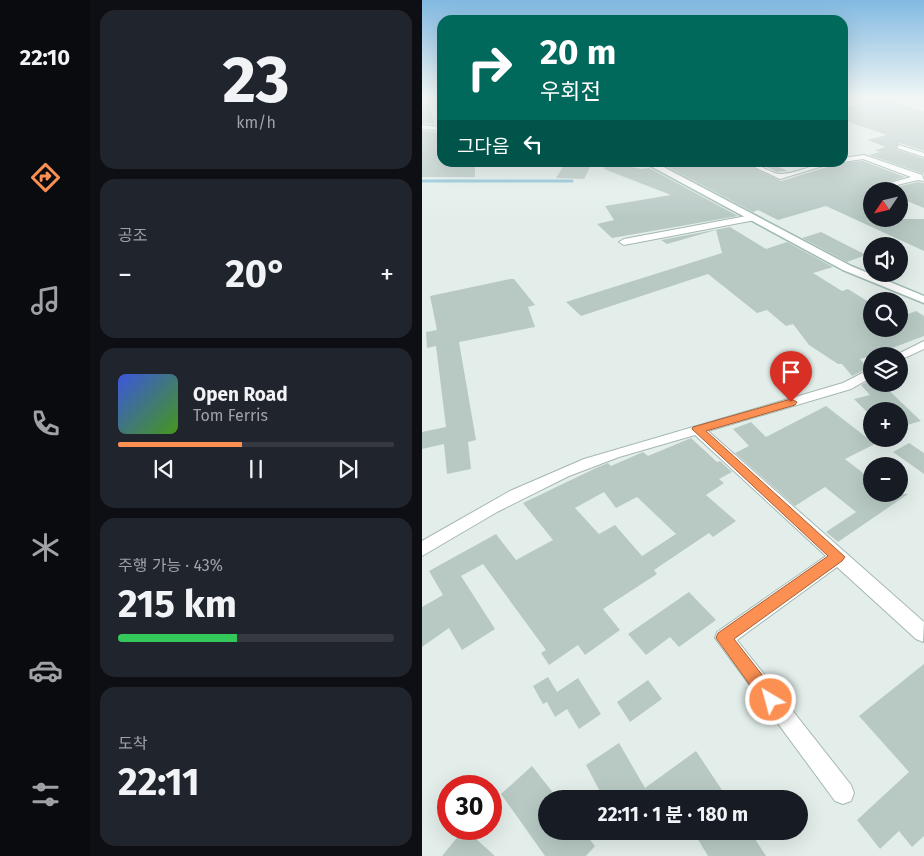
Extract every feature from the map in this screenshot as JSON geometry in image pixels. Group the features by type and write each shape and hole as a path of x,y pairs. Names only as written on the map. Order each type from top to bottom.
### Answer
{"street":[{"path":"899,146 924,156"},
{"path":"848,159 864,157 921,178"},
{"path":"898,170 915,165"},
{"path":"656,167 847,268 924,300"},
{"path":"758,167 780,177 815,167"},
{"path":"906,182 921,178"},
{"path":"624,242 752,218"},
{"path":"908,352 924,344"},
{"path":"422,549 552,476 614,453 848,386 863,377"},
{"path":"697,429 923,633"},
{"path":"838,557 724,638 842,793"}],"building":[{"path":"422,137 437,137 437,167 475,167 475,177 422,177"},
{"path":"879,137 924,137 924,151 900,143 895,149 924,159 924,174 869,155 880,152 875,150 886,147 867,140"},
{"path":"863,161 905,177 888,182 863,182 863,223 826,206 778,220 758,210 753,212 668,167 752,167 781,181 828,167 848,167 848,162"},
{"path":"563,167 590,167 584,179 556,178"},
{"path":"604,167 649,168 738,216 612,238 597,224 614,220 605,206 671,195 604,169"},
{"path":"766,167 779,167 788,171 777,172"},
{"path":"918,182 924,183 924,208 908,201 908,184"},
{"path":"908,219 924,219 924,251 908,244 908,237 894,237 874,228 908,228"},
{"path":"730,227 766,249 787,242 833,267 813,273 842,291 848,289 863,298 863,337 908,337 908,314 916,311 924,316 924,336 895,347 863,347 863,358 860,359 863,362 863,370 852,376 842,364 838,364 809,345 793,324 786,326 767,310 757,313 708,274 581,316 566,302 722,253 716,230 667,244 661,240"},
{"path":"821,232 863,253 863,256 847,262 802,238"},
{"path":"514,279 535,305 528,307 535,327 459,342 476,440 468,442 471,469 447,474 444,444 422,449 422,432 446,427 436,346 427,348 426,332 437,330 430,296"},
{"path":"867,392 890,392 901,402 863,402 863,408 854,399 870,395"},
{"path":"826,406 863,435 863,447 869,447 845,459 863,473 863,502 896,502 838,542 826,532 856,512 825,487 795,506 735,453 749,446 733,429 751,422 766,437"},
{"path":"908,409 921,421 908,425"},
{"path":"691,438 717,462 720,461 732,472 719,479 724,483 706,495 736,521 713,537 709,533 654,570 657,574 603,609 620,630 585,655 578,645 549,665 541,653 546,650 483,564 461,576 495,629 462,650 449,628 422,647 422,607 443,595 429,571 496,534 516,560 553,540 523,503 608,463 611,466 643,452 648,456","holes":["604,492 616,508 637,497 676,534 642,556 615,525 599,534 575,508"]},
{"path":"908,444 924,453 924,474 908,463 908,457 900,457 893,452 902,447 908,447"},
{"path":"689,592 716,620 679,647 670,637 646,655 628,634"},
{"path":"924,664 924,836 912,847 899,831 880,849 857,820 909,772 859,716"},
{"path":"548,677 557,692 578,678 601,714 579,729 567,709 555,717 547,702 543,704 533,686"},
{"path":"648,680 662,699 630,722 617,702"},
{"path":"619,743 645,788 696,751 722,790 599,790 586,765"},
{"path":"532,766 551,790 538,790 538,840 590,840 595,846 586,856 545,856 502,793"},
{"path":"455,840 477,840 495,856 442,856"},
{"path":"698,840 756,840 766,856 708,856"}],"waterway":[{"path":"422,181 572,181"}],"route":[{"path":"771,700 724,638 838,557 697,429 791,402"}]}
